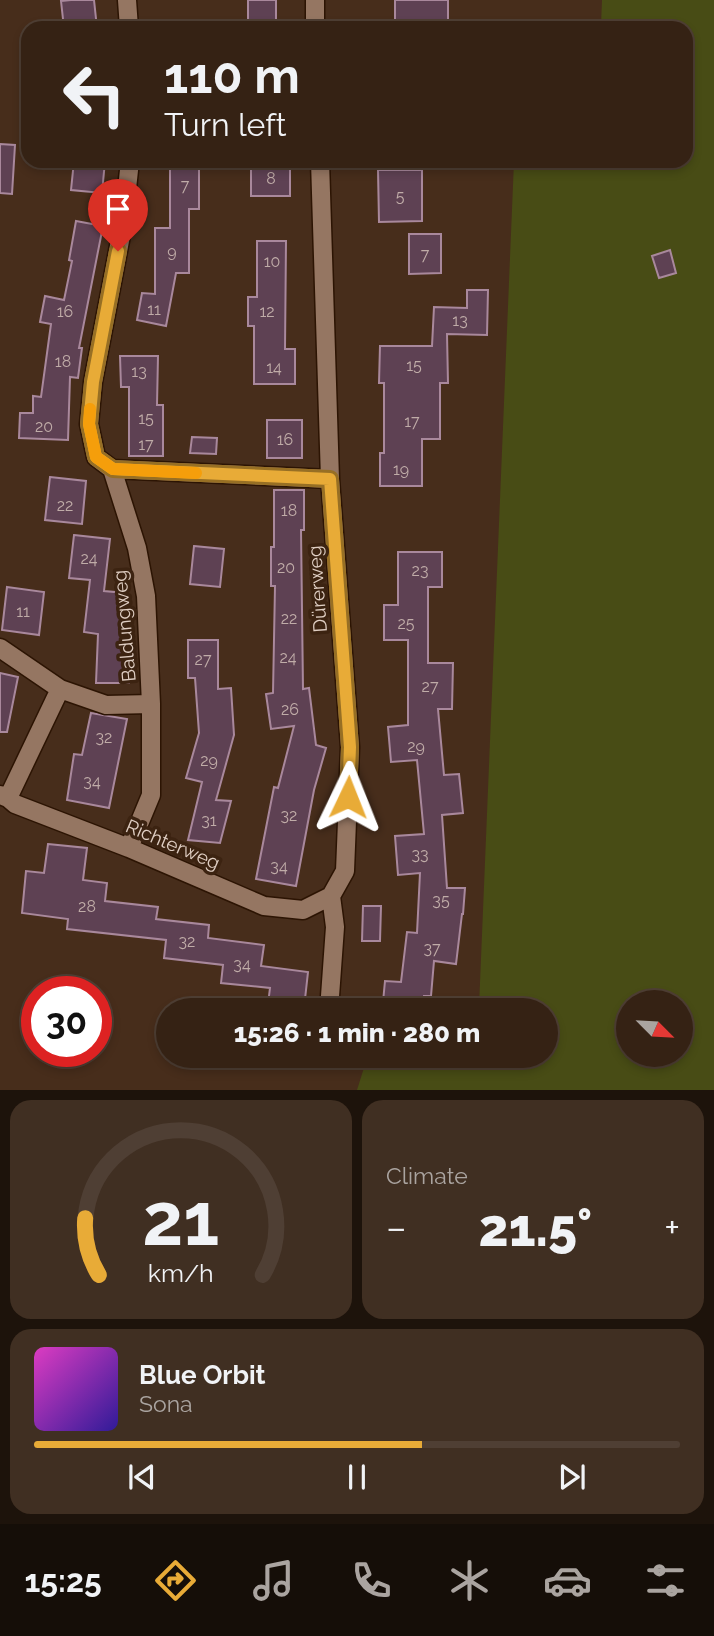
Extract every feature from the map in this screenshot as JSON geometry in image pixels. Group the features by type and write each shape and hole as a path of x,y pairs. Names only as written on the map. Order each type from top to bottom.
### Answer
{"street":[{"path":"127,0 128,21"},
{"path":"314,0 316,21"},
{"name":"Baldungweg","path":"129,168 123,225 93,382 89,424 96,457 113,469 137,548 146,596 151,704 151,795 129,848"},
{"name":"Dürerweg","path":"320,168 330,479 350,747 345,871 331,896"},
{"path":"113,469 330,479"},
{"path":"0,648 60,689 106,705 151,704"},
{"path":"4,796 60,689"},
{"name":"Richterweg","path":"4,796 15,804 129,848 264,906 303,910 331,896"},
{"path":"330,998 335,927 331,896"}],"green space":[{"path":"602,0 714,0 714,1090 357,1090 364,1068 558,1068 558,998 479,998 514,168 693,168 693,21 601,21"}],"building":[{"path":"94,0 96,21 63,21 61,1"},
{"path":"248,0 276,0 276,21 248,21"},
{"path":"395,0 448,0 448,21 395,21"},
{"path":"0,144 15,145 12,194 0,193"},
{"path":"73,168 104,168 102,193 71,190"},
{"path":"170,168 199,168 199,209 189,209 189,273 176,273 166,326 137,320 142,293 155,294 155,228 170,228"},
{"path":"251,168 290,168 290,196 251,196"},
{"path":"378,170 422,170 422,221 379,222"},
{"path":"76,221 103,226 79,348 82,348 78,378 70,377 68,440 19,438 20,413 33,413 33,396 41,397 51,324 40,322 45,296 64,300"},
{"path":"409,234 441,234 441,273 409,274"},
{"path":"257,241 286,241 285,349 295,349 295,384 254,384 254,326 248,326 248,297 257,297"},
{"path":"670,250 676,273 659,278 652,256"},
{"path":"467,290 488,290 487,335 447,334 448,383 440,383 440,439 422,439 422,486 380,486 380,453 384,453 384,383 379,383 380,346 432,346 434,307 467,308"},
{"path":"120,356 158,356 157,405 163,405 163,456 129,456 129,387 121,387"},
{"path":"267,420 302,420 302,458 267,458"},
{"path":"192,437 217,438 216,454 190,453"},
{"path":"50,477 86,481 82,524 45,520"},
{"path":"274,490 304,490 304,530 301,530 303,689 309,688 316,745 326,748 314,790 296,886 256,879 274,787 278,788 294,726 271,729 266,694 273,693 275,586 271,586 271,547 274,547"},
{"path":"74,535 110,539 104,591 126,593 120,647 131,648 129,683 96,683 98,634 84,632 90,580 69,578"},
{"path":"194,546 224,549 220,587 190,584"},
{"path":"398,552 442,552 442,587 428,587 428,663 453,663 452,709 438,709 444,775 459,774 463,813 442,815 447,888 465,888 456,964 434,961 431,996 424,998 383,998 385,981 401,982 407,932 417,933 420,873 398,875 395,836 424,834 417,760 391,762 388,727 408,725 408,640 384,640 384,605 398,605"},
{"path":"7,587 44,592 39,635 2,630"},
{"path":"188,640 218,640 218,689 231,688 234,735 216,800 231,801 220,843 188,840 202,782 186,778 199,733 195,678 188,678"},
{"path":"0,673 18,677 7,732 0,732"},
{"path":"91,713 127,719 109,808 67,800 74,754 82,755"},
{"path":"48,844 87,848 83,880 107,883 105,901 158,907 156,919 209,925 208,938 264,945 261,966 308,972 305,998 269,998 270,988 221,983 223,965 164,958 166,940 67,929 68,919 22,913 26,871 44,873"},
{"path":"363,906 381,906 380,941 362,941"}],"slow traffic":[{"path":"90,409 89,424 96,457 113,469 196,473"}],"route":[{"path":"118,251 93,382 89,424 96,457 113,469 330,479 350,747 348,797"}]}
